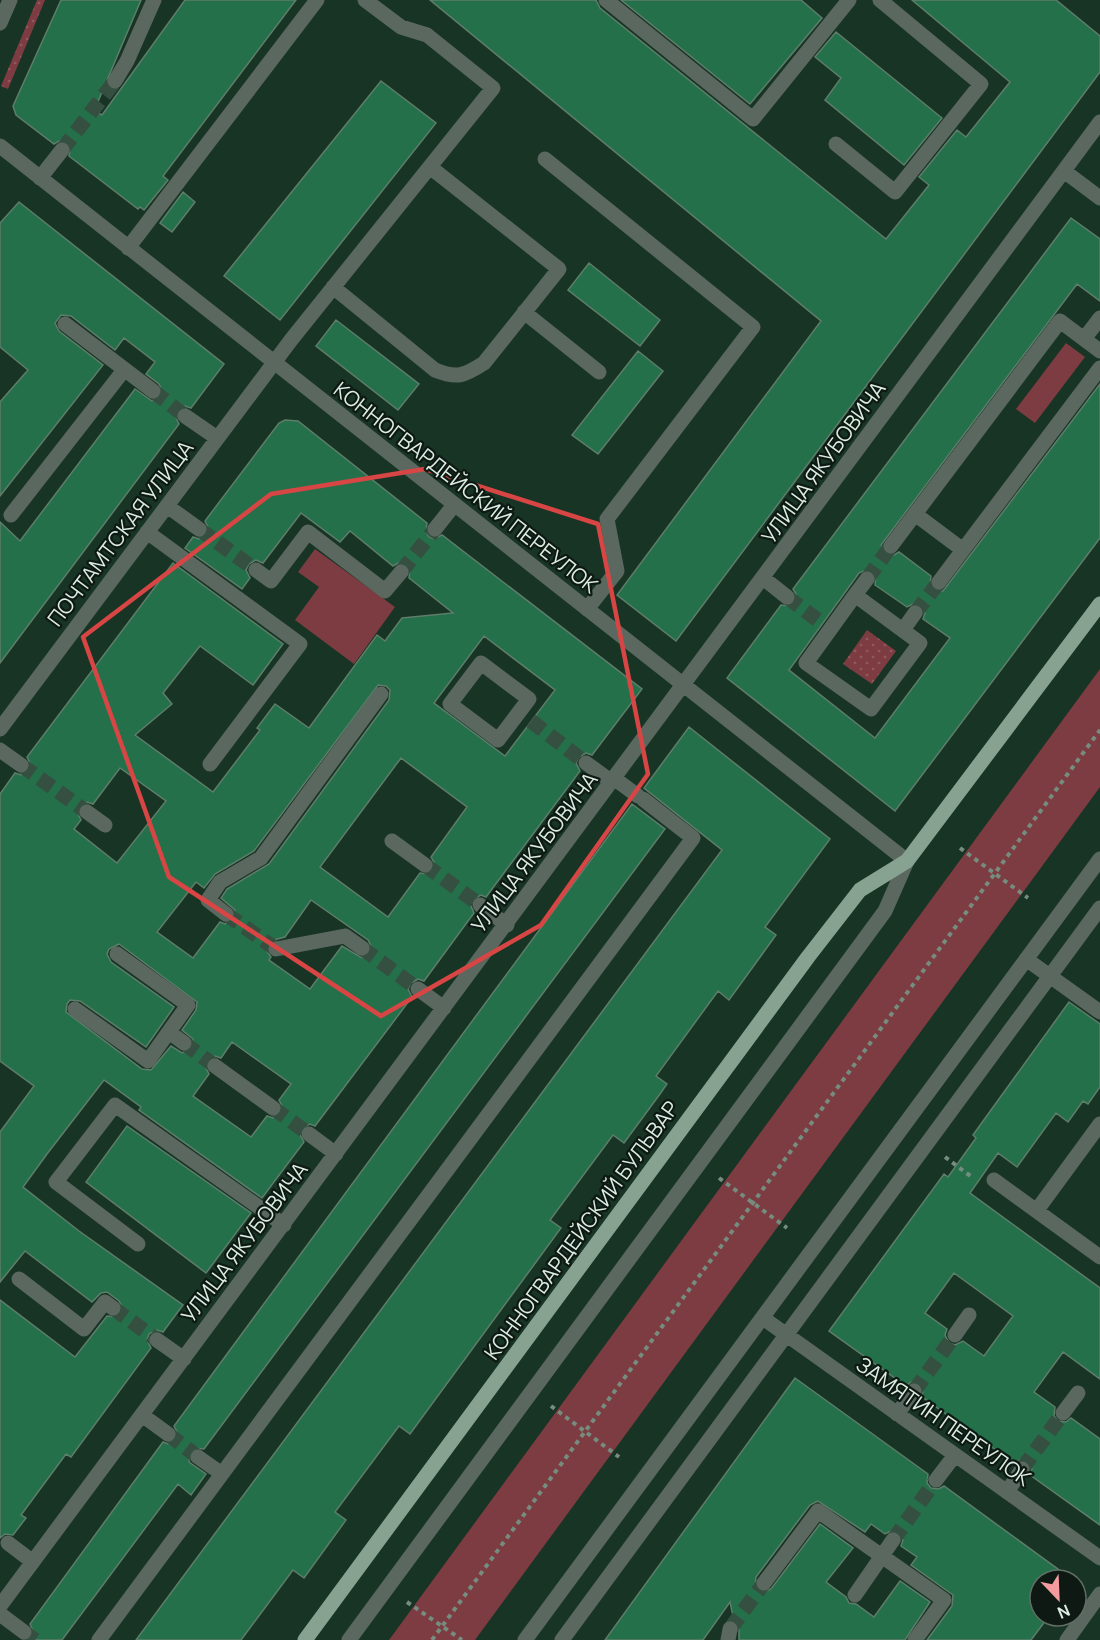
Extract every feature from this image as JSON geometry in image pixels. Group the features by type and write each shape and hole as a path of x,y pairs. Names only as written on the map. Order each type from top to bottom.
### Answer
{"main road":[{"name":"КОННОГВАРДЕЙСКИЙ БУЛЬВАР","path":"305,1640 808,957 860,890 907,861 1100,604"}],"street":[{"path":"0,23 10,0"},
{"path":"115,81 154,0"},
{"path":"142,26 162,0"},
{"path":"128,248 317,0"},
{"name":"ПОЧТАМТСКАЯ УЛИЦА","path":"0,729 274,363 493,88 427,35 401,27 365,0"},
{"path":"606,0 753,119 849,0"},
{"path":"836,144 895,192 981,84 880,0"},
{"name":"УЛИЦА ЯКУБОВИЧА","path":"0,1606 1100,122"},
{"name":"КОННОГВАРДЕЙСКИЙ ПЕРЕУЛОК","path":"0,146 907,861"},
{"path":"40,178 62,150"},
{"path":"545,159 753,327 607,519 617,571 588,609"},
{"path":"333,287 435,370 450,376 468,374 484,363 558,269 430,167"},
{"path":"1064,171 1100,198"},
{"path":"524,312 599,372"},
{"path":"1084,339 1100,318"},
{"path":"891,546 1060,321 1100,351"},
{"path":"65,324 153,391"},
{"path":"939,582 1100,368"},
{"path":"11,514 124,369"},
{"path":"185,416 217,438"},
{"path":"435,529 454,505"},
{"path":"167,506 199,529"},
{"path":"915,514 963,550"},
{"path":"147,532 300,644 210,764"},
{"path":"256,570 271,581 308,532 385,591 401,572"},
{"path":"763,578 787,597"},
{"path":"855,595 920,643 871,709 806,663 827,626 867,579"},
{"path":"903,630 915,613"},
{"path":"481,663 529,699 525,717 498,740 450,704 481,663"},
{"path":"226,914 208,900 220,882 261,858 381,694"},
{"path":"0,750 21,765"},
{"path":"99,1640 693,838 640,797 586,763"},
{"path":"87,812 105,825"},
{"path":"392,841 425,865"},
{"path":"525,1640 1100,859"},
{"name":"КОННОГВАРДЕЙСКИЙ БУЛЬВАР","path":"349,1640 885,911 907,861"},
{"path":"480,905 507,925"},
{"path":"562,1640 1100,908"},
{"path":"276,950 345,936 362,948"},
{"path":"75,1009 148,1061 188,1005 117,954"},
{"path":"1026,959 1100,1012"},
{"path":"418,989 444,1008"},
{"path":"169,1032 184,1043"},
{"path":"215,1066 273,1108"},
{"path":"138,1244 56,1182 115,1105 284,1224"},
{"path":"1037,1210 1100,1124"},
{"path":"309,1134 336,1154"},
{"path":"994,1180 1100,1257"},
{"path":"19,1279 84,1329 105,1302 113,1308"},
{"path":"955,1335 969,1315"},
{"name":"ЗАМЯТИН ПЕРЕУЛОК","path":"763,1318 1100,1558"},
{"path":"157,1340 184,1359"},
{"path":"897,1414 914,1392"},
{"path":"1064,1413 1078,1393"},
{"path":"142,1415 168,1434"},
{"path":"936,1480 955,1455"},
{"path":"198,1457 222,1474"},
{"path":"1007,1492 1022,1469"},
{"path":"764,1583 818,1511 944,1600 915,1640"},
{"path":"855,1595 893,1540"},
{"path":"8,1543 33,1562"},
{"path":"1067,1640 1100,1594"},
{"path":"0,1614 24,1632"}],"path":[{"path":"432,1640 1100,730"},
{"path":"960,848 1028,898"},
{"path":"945,1157 952,1163"},
{"path":"719,1178 787,1228"},
{"path":"551,1406 619,1457"},
{"path":"407,1602 462,1640"}],"highlighted area":[{"path":"425,469 598,524 648,774 541,925 381,1016 169,877 83,637 271,494"}],"shaded area":[{"path":"37,0 45,0 8,89 1,86"},
{"path":"1066,343 1085,357 1035,423 1016,409"},
{"path":"315,549 395,607 354,664 295,620 319,587 298,572"},
{"path":"867,630 896,651 872,684 843,664"},
{"path":"1100,669 1100,787 475,1640 389,1640"}],"building":[{"path":"61,0 141,0 94,111 102,115 185,0 296,0 163,176 168,180 144,210 140,207 138,209 69,156 71,147 68,142 59,141 54,144 16,115 13,106"},
{"path":"430,0 596,0 600,8 886,239 929,185 919,177 957,130 966,137 1010,82 912,0 1056,0 1100,36 1100,72 676,641 617,595 821,321"},
{"path":"621,0 801,0 822,18 750,104"},
{"path":"836,32 942,118 904,165 825,100 841,78 815,57"},
{"path":"381,81 436,123 280,320 224,276"},
{"path":"183,192 195,202 172,232 160,223"},
{"path":"19,202 224,364 191,408 185,406 177,410 175,416 179,424 0,663 0,522 20,541 135,389 152,401 160,397 163,392 159,384 146,374 155,362 124,338 115,350 71,316 61,315 55,323 59,331 103,365 0,496 0,402 28,370 0,347 0,223"},
{"path":"1071,218 1100,239 1100,301 1077,284 881,545 886,554 894,555 899,552 931,576 930,585 934,590 943,591 1100,384 1100,538 895,811 727,678 781,605 790,606 795,603 796,594 793,589","holes":["868,569 876,575 875,585 907,607 915,603 921,605 925,613 923,619 950,638 875,738 789,670 859,573"]},
{"path":"589,263 660,320 640,346 568,290"},
{"path":"336,320 419,384 398,410 316,346"},
{"path":"638,351 663,371 598,454 572,435"},
{"path":"285,420 298,421 427,523 426,532 429,537 434,539 442,535 642,689 592,755 586,753 579,757 576,763 580,771 486,897 481,895 473,899 470,904 474,913 424,981 418,979 411,983 408,989 412,997 315,1126 310,1124 302,1128 299,1133 304,1142 262,1198 139,1110 141,1107 104,1080 47,1154 23,1187 79,1231 183,1305 163,1332 157,1330 149,1334 147,1340 151,1348 71,1457 66,1454 21,1515 26,1518 13,1535 5,1534 0,1538 0,1300 75,1357 107,1316 117,1317 123,1309 119,1301 107,1292 101,1293 92,1302 25,1251 0,1282 0,1132 34,1086 0,1061 0,794 15,773 21,775 29,771 31,765 27,757 173,563 283,644 253,685 200,646 163,693 172,704 135,735 213,792 260,730 257,728 275,704 309,728 377,635 385,641 402,618 453,613 409,578 410,569 407,564 398,563 393,566 350,531 340,542 301,513 263,563 256,560 249,564 246,570 250,578 242,589 185,548 193,537 199,539 207,535 209,529 205,521 279,423","holes":["484,636 555,690 505,756 434,703","378,685 386,686 390,690 389,700 269,864 227,889 221,898 235,910 233,920 225,924 220,922 193,958 157,932 196,882 204,888 215,874 254,851","401,758 467,807 431,857 434,862 433,870 428,874 420,873 388,917 320,867","120,768 166,801 117,863 74,829 81,820 77,812 80,806 87,802 93,804","311,900 368,940 372,948 370,954 362,958 342,946 310,989 269,960 271,957 266,950 270,941 285,937","119,944 197,1002 196,1010 182,1030 193,1039 192,1048 182,1053 171,1046 151,1070 142,1069 66,1012 70,1000 80,1001 146,1047 174,1007 111,962 107,954 109,949","232,1042 291,1084 279,1100 283,1108 280,1114 273,1118 267,1116 251,1137 193,1096 209,1074 205,1066 208,1060 215,1056 221,1058"]},
{"path":"689,727 830,839 765,927 776,935 729,1000 718,991 656,1076 667,1084 660,1094 624,1143 613,1135 550,1220 561,1228 410,1434 399,1426 335,1512 346,1520 304,1578 293,1570 241,1640 136,1640 722,850 644,788"},
{"path":"632,804 665,829 204,1449 194,1448 190,1452 189,1462 206,1474 191,1495 178,1484 62,1640 29,1640 34,1633 30,1624 163,1442 168,1444 175,1440 178,1434 174,1426"},
{"path":"1069,1002 1100,1024 1100,1087 1088,1104 1083,1101 1068,1122 1056,1113 1017,1167 998,1153 970,1193 1100,1288 1100,1379 1063,1352 1034,1392 1055,1407 1054,1416 1058,1421 1066,1422 1071,1418 1100,1439 1100,1525 1030,1475 1032,1469 1028,1461 1022,1459 1014,1463 922,1397 923,1388 919,1383 911,1382 906,1386 829,1331 944,1174 948,1177 976,1138 973,1135","holes":["954,1273 1013,1316 984,1356 963,1341 955,1345 949,1343 945,1335 947,1329 925,1313"]},
{"path":"127,1126 251,1213 206,1273 86,1182"},
{"path":"795,1378 928,1474 927,1483 931,1488 939,1489 944,1486 1057,1568 1028,1568 1028,1628 1040,1628 1031,1640 927,1640 952,1606 953,1595 911,1565 917,1557 901,1546 903,1540 899,1532 893,1530 885,1534 871,1524 865,1532 818,1501 810,1505 756,1577 755,1587 762,1593 771,1589 820,1524 853,1548 826,1582 846,1597 849,1603 856,1604 874,1617 900,1581 930,1602 905,1640 739,1640 739,1626 734,1621 730,1602 703,1640 605,1640"}],"tunnel":[{"path":"62,150 115,81"},
{"path":"153,391 185,416"},
{"path":"199,529 256,570"},
{"path":"401,572 435,529"},
{"path":"867,579 891,546"},
{"path":"915,613 939,582"},
{"path":"787,597 823,624"},
{"path":"531,721 586,763"},
{"path":"21,765 87,812"},
{"path":"425,865 480,905"},
{"path":"226,914 276,949"},
{"path":"362,948 418,989"},
{"path":"184,1043 215,1066"},
{"path":"273,1108 309,1134"},
{"path":"113,1308 157,1340"},
{"path":"914,1391 955,1335"},
{"path":"1022,1469 1063,1413"},
{"path":"168,1434 198,1457"},
{"path":"893,1540 936,1480"},
{"path":"730,1629 764,1583"},
{"path":"24,1632 35,1640"}]}
